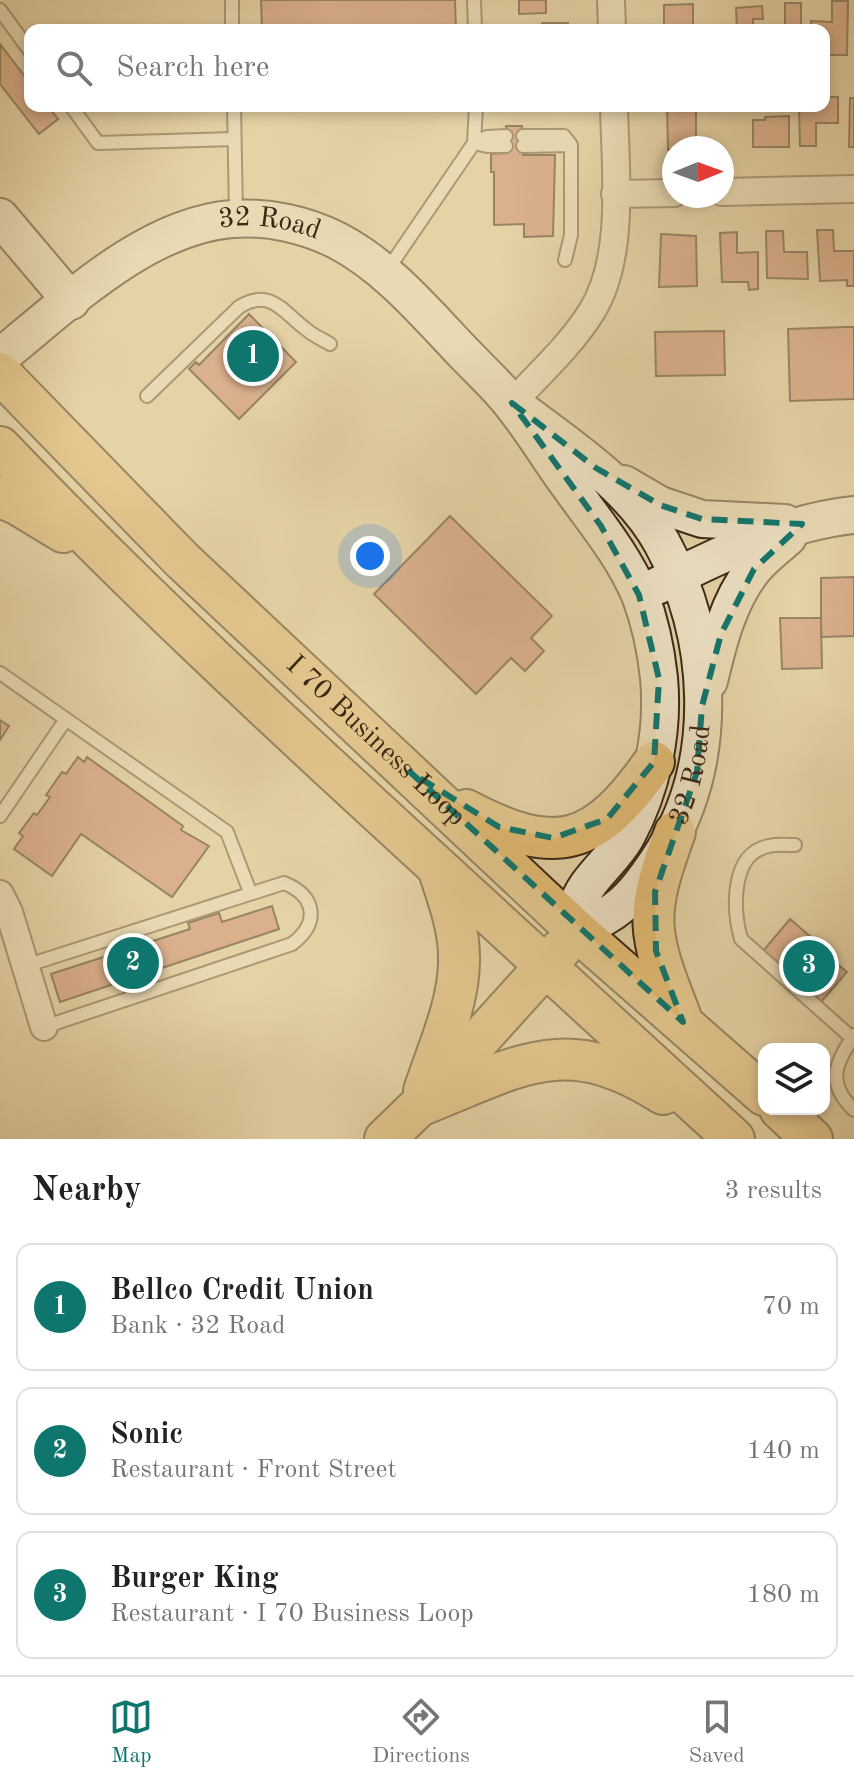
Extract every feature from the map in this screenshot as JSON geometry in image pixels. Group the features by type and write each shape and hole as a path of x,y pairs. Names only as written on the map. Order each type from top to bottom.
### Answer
{"main road":[{"name":"I 70 Business Loop","path":"0,373 182,560 577,931 758,1090"},
{"name":"I 70 Business Loop","path":"0,447 121,571 544,968 734,1139"},
{"path":"0,497 48,521 121,571"},
{"path":"410,772 462,808 499,827 520,835 553,838 583,832 607,819 633,792 654,762"},
{"path":"675,832 655,892 652,932 661,968 683,1022"},
{"path":"419,1106 453,1004 459,968 457,933 439,868"},
{"name":"32 Road","path":"385,1139 419,1106 577,931"},
{"path":"419,1106 533,1062 553,1058 576,1059 620,1071 655,1089 734,1139"},
{"path":"786,1115 812,1139"}],"street":[{"path":"611,0 612,24"},
{"path":"512,403 570,340 594,307 608,269 615,194 614,112"},
{"path":"734,192 854,189"},
{"path":"615,194 662,193"},
{"path":"0,217 71,301"},
{"name":"32 Road","path":"0,357 123,262 156,242 208,222 236,219 277,221 309,228 341,242 385,274 512,403 596,468 639,511 661,542 677,576 697,641 702,706 697,772 689,801 675,832 654,868 621,906 577,931 577,907 586,889 625,839 637,814 654,762 659,679 648,620 622,558 512,403"},
{"path":"596,468 660,505 702,519 802,524"},
{"path":"639,595 802,524 854,515"},
{"path":"702,706 721,634 740,588 754,569 802,524"},
{"path":"0,894 9,912 44,1027"}],"lane":[{"path":"232,0 232,24"},
{"path":"474,0 475,24"},
{"path":"0,10 24,43"},
{"path":"75,112 98,143 234,139"},
{"path":"234,112 236,219"},
{"path":"385,274 474,143 476,112"},
{"path":"523,141 564,136 571,145 571,235 565,260"},
{"path":"474,143 487,146 506,141"},
{"path":"147,396 250,300 261,299 279,306 307,331 330,344"},
{"path":"0,673 227,832 250,892"},
{"path":"0,816 66,719"},
{"path":"795,845 767,846 750,855 738,876 737,924 741,939 853,1037 839,1057 837,1086 841,1097 854,1110"},
{"path":"25,966 284,883 297,888 311,910 310,925 304,935 292,944 44,1027"}],"highlighted area":[{"path":"512,403 596,468 660,505 702,519 802,524 754,569 721,634 702,706 697,772 655,892 656,951 683,1022 410,772 499,827 553,838 607,819 654,762 659,679 639,595 601,526"}],"building":[{"path":"261,0 455,0 456,24 262,24"},
{"path":"519,0 546,0 546,13 519,14"},
{"path":"832,1 848,1 847,55 830,55 830,24 811,24 811,21 832,22"},
{"path":"785,3 801,3 801,24 785,24"},
{"path":"693,4 693,24 664,24 664,5"},
{"path":"762,6 763,19 753,19 753,24 737,24 736,8"},
{"path":"0,44 24,75 24,112 53,112 58,119 39,134 0,84"},
{"path":"830,97 838,97 838,123 816,123 816,146 800,146 799,112 830,112"},
{"path":"850,98 854,98 854,147 849,147"},
{"path":"667,112 696,112 696,136 668,136"},
{"path":"789,116 789,147 753,147 753,120"},
{"path":"506,126 522,126 523,155 555,155 553,236 524,237 524,224 494,225 491,154 507,153"},
{"path":"817,230 833,230 834,251 854,251 854,286 847,286 847,280 820,281"},
{"path":"766,231 783,231 784,252 807,252 808,279 767,278"},
{"path":"737,232 737,253 758,252 758,289 749,290 748,282 722,282 720,233"},
{"path":"661,234 696,236 697,286 659,287"},
{"path":"249,314 296,362 239,419 189,369 196,362 199,365"},
{"path":"854,327 854,399 790,401 788,329"},
{"path":"724,331 725,375 656,376 655,332"},
{"path":"450,516 552,616 531,638 544,651 525,671 511,658 476,694 374,594"},
{"path":"854,577 854,636 821,637 821,578"},
{"path":"780,618 821,618 822,668 782,669"},
{"path":"0,720 9,726 0,740"},
{"path":"78,757 84,762 87,757 183,826 181,830 209,846 172,897 81,834 52,876 14,849 23,836 19,833 50,797 46,795 62,772 66,774"},
{"path":"272,906 279,929 60,1002 51,974 190,929 188,923 219,913 222,922"},
{"path":"790,919 847,972 821,1002 763,951"}],"place":[{"name":"Bellco Credit Union","path":"253,356"},
{"name":"Sonic","path":"133,963"},
{"name":"Burger King","path":"809,966"}]}
